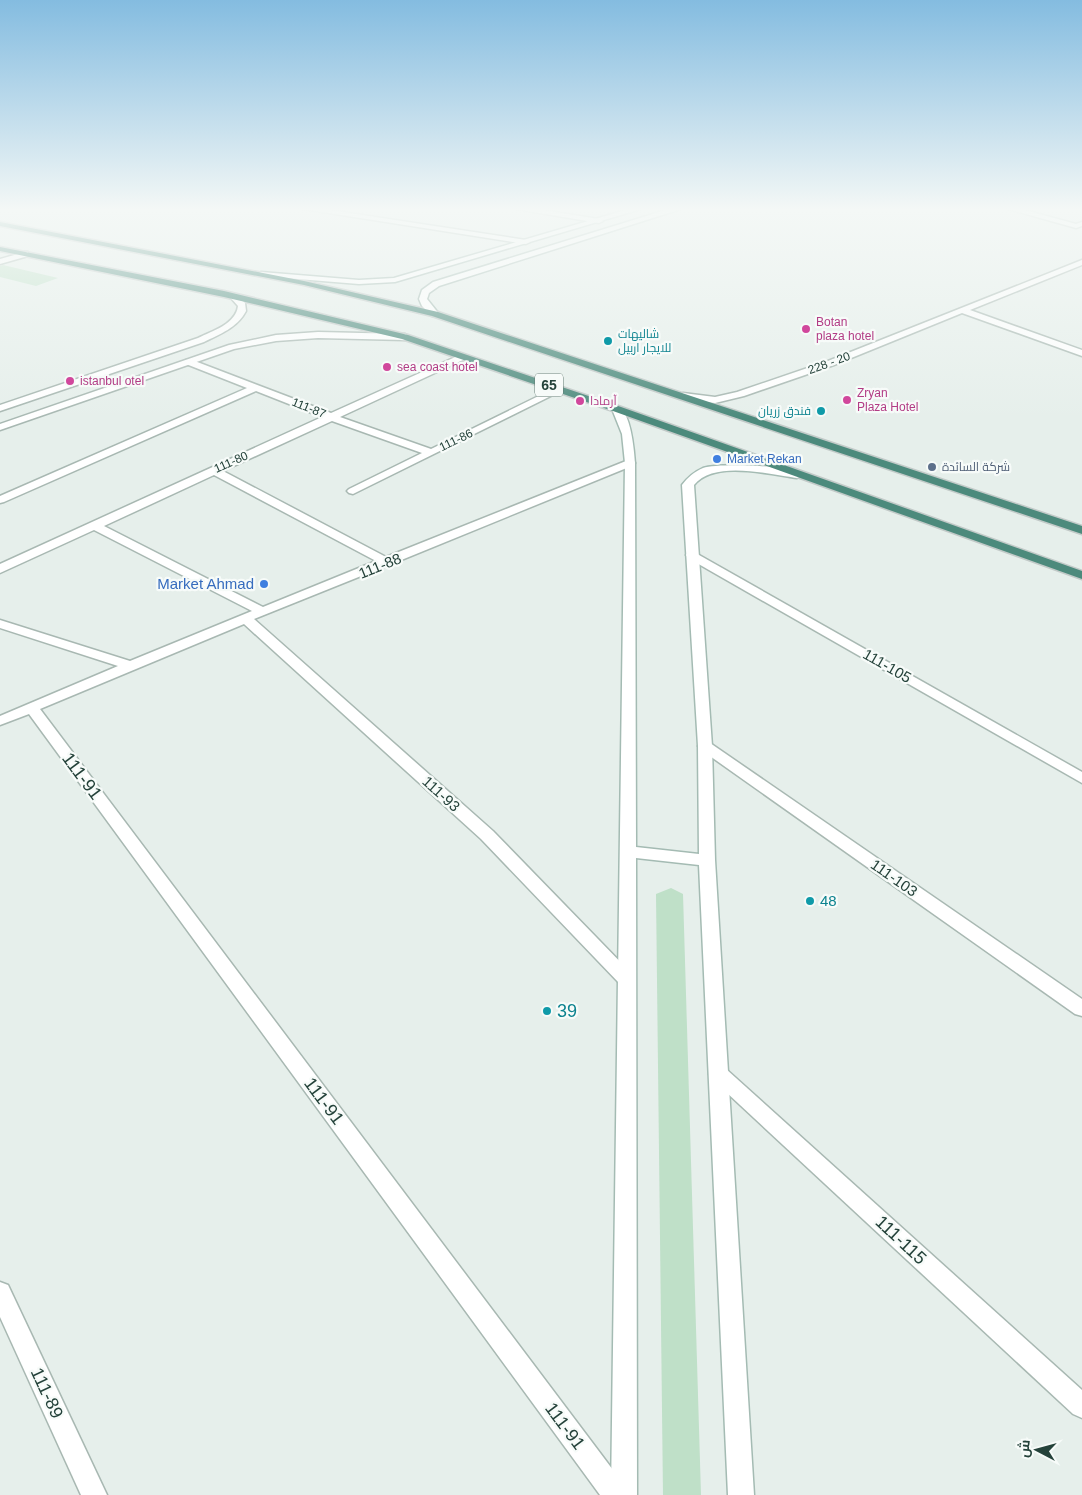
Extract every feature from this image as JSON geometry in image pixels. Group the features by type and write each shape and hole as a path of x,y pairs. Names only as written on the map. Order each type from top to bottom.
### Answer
{"highway":[{"name":"65","path":"145,279 234,297 405,337 617,409 797,475 1082,575"},
{"name":"65","path":"282,279 436,314 1082,530"}],"street":[{"path":"315,279 352,282 388,281 396,279"},
{"path":"436,314 422,299 425,292 436,284 453,279"},
{"name":"228 - 20","path":"682,396 716,400 740,394 831,363 1041,279"},
{"path":"1,407 179,347 225,328 235,321 243,309 242,305 234,297"},
{"path":"962,311 1082,353"},
{"path":"0,427 232,347 282,337 332,334 405,337"},
{"path":"179,347 205,356"},
{"name":"111-80","path":"0,569 462,357"},
{"name":"111-87","path":"189,362 331,417 430,452"},
{"path":"0,500 257,388"},
{"name":"111-86","path":"353,491 560,389"},
{"path":"617,409 627,434 630,463 624,1495"},
{"name":"111-88","path":"0,721 129,665 388,563 630,463"},
{"path":"741,1495 707,860 705,746 688,485 693,477 714,469 732,468 797,475"},
{"path":"213,470 388,563"},
{"path":"93,525 264,612"},
{"name":"111-105","path":"692,555 1082,778"},
{"name":"111-93","path":"246,619 487,835 626,980"},
{"path":"0,624 129,665"},
{"name":"111-91","path":"32,707 616,1495"},
{"name":"111-103","path":"705,746 1082,1009"},
{"path":"627,852 707,860"},
{"name":"111-115","path":"719,1074 1082,1406"},
{"name":"111-89","path":"0,1292 94,1495"}],"green space":[{"path":"7,279 56,279 36,286"},
{"path":"671,888 683,894 701,1495 663,1495 656,894"}],"place":[{"name":"Botan plaza hotel","path":"806,329"},
{"name":"شاليهات للايجار اربيل","path":"608,341"},
{"name":"sea coast hotel","path":"387,367"},
{"name":"istanbul otel","path":"70,381"},
{"name":"Zryan Plaza Hotel","path":"847,400"},
{"name":"آرمادا","path":"580,401"},
{"name":"فندق زريان","path":"821,411"},
{"name":"Market Rekan","path":"717,459"},
{"name":"شركة السائدة","path":"932,467"},
{"name":"Market Ahmad","path":"264,584"},
{"name":"48","path":"810,901"},
{"name":"39","path":"547,1011"}]}
